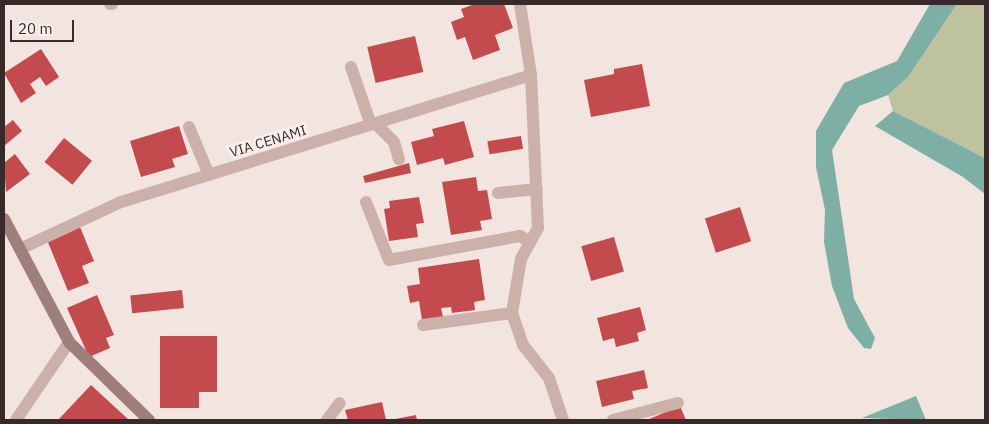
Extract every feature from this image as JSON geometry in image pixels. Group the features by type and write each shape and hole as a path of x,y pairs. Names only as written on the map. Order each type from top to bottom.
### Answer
{"street":[{"path":"520,4 530,75 538,228 521,259 512,313 523,345 550,378 564,420"},
{"path":"351,67 374,124 394,142 399,159"},
{"name":"VIA CENAMI","path":"20,249 121,202 530,75"},
{"path":"190,127 209,175"},
{"path":"498,193 537,189"},
{"path":"366,202 389,260 520,236 530,242"},
{"path":"4,219 69,342 149,420"},
{"path":"423,325 512,313"},
{"path":"16,420 69,342"},
{"path":"613,420 678,403"},
{"path":"327,420 340,404"}],"green space":[{"path":"957,4 985,4 985,158 893,111 888,95 908,77"}],"water":[{"path":"930,4 957,4 908,77 888,95 859,106 832,150 854,299 875,338 871,349 864,348 848,328 832,286 824,242 825,210 816,167 816,131 844,83 897,61"},
{"path":"893,111 985,158 985,194 963,177 875,126"},
{"path":"916,396 926,420 862,418"}],"building":[{"path":"475,4 504,4 513,28 495,35 500,50 473,60 465,37 457,40 451,22 464,17 461,9"},
{"path":"415,36 423,72 376,83 367,47"},
{"path":"41,49 59,77 46,86 40,77 30,84 36,93 21,103 4,73"},
{"path":"642,64 650,106 591,117 584,80 614,74 614,69"},
{"path":"13,120 22,131 4,146 4,127"},
{"path":"464,121 474,157 445,165 443,158 417,165 411,142 434,136 432,129"},
{"path":"179,126 188,154 172,159 175,167 141,177 130,141"},
{"path":"521,136 523,149 489,154 487,141"},
{"path":"64,138 92,161 72,185 44,162"},
{"path":"15,154 30,174 6,192 4,163"},
{"path":"409,163 411,173 365,183 363,176"},
{"path":"476,177 478,191 487,190 492,219 480,221 482,230 451,235 442,182"},
{"path":"419,197 424,223 416,224 418,237 389,241 384,209 390,208 389,201"},
{"path":"740,207 751,241 716,253 705,218"},
{"path":"80,227 94,261 82,266 89,283 68,291 47,240"},
{"path":"614,237 624,272 591,281 581,246"},
{"path":"479,259 485,300 474,302 475,310 452,313 451,307 441,308 443,317 422,320 419,301 410,303 407,286 420,284 418,268"},
{"path":"182,290 184,308 132,313 130,295"},
{"path":"97,295 114,335 106,338 110,348 89,357 67,308"},
{"path":"640,307 646,330 637,333 639,341 616,347 614,338 603,341 597,318"},
{"path":"160,336 217,336 217,392 199,392 199,408 160,408"},
{"path":"644,370 648,388 632,391 634,399 602,407 596,381"},
{"path":"91,385 129,420 58,420"},
{"path":"382,402 386,420 348,420 345,410"},
{"path":"680,406 686,420 647,420"},
{"path":"416,415 417,420 395,420 395,419"}]}
